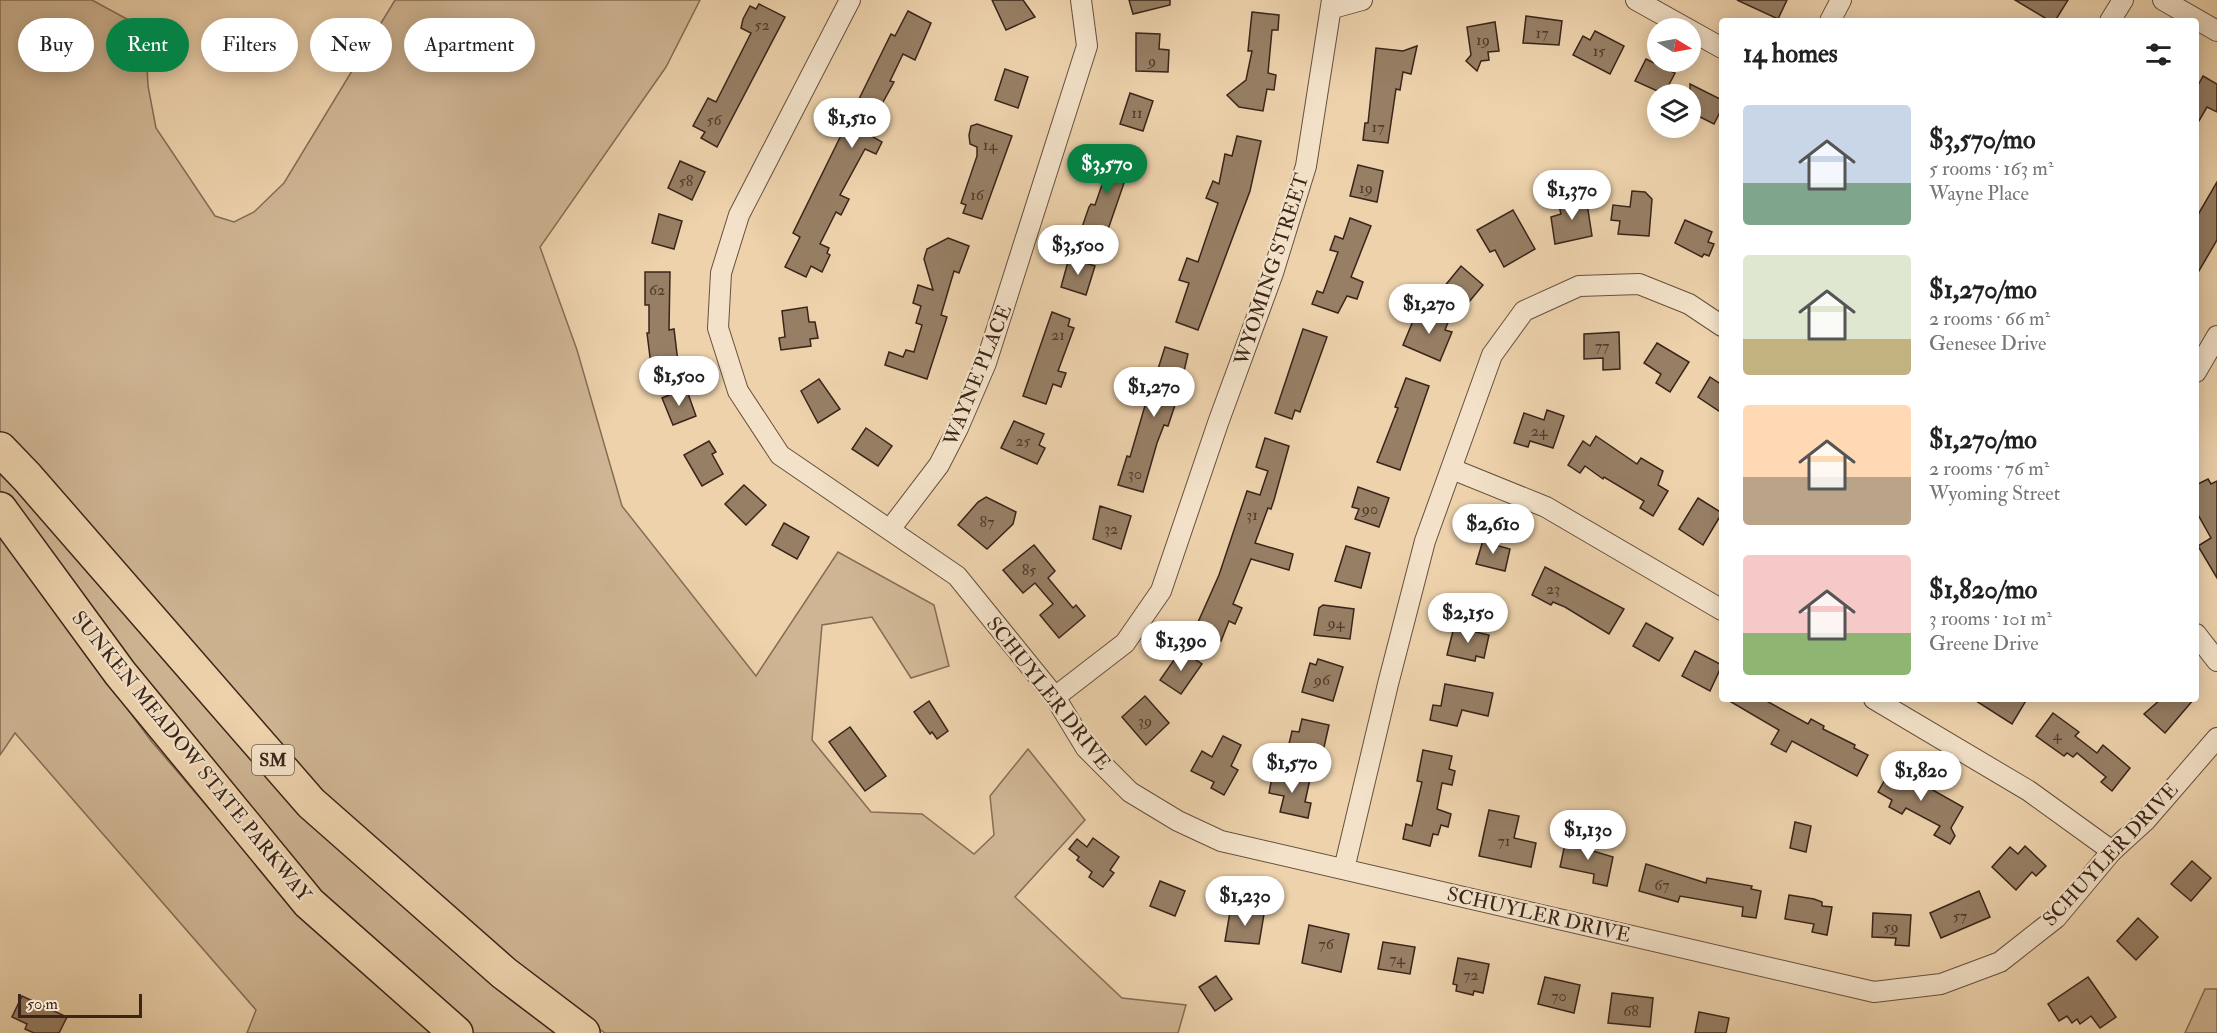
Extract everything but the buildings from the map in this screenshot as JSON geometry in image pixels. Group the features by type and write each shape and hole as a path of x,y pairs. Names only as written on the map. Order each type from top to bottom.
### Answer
{"highway":[{"name":"SM","path":"0,449 27,477 311,803 504,973 583,1033"},
{"name":"SUNKEN MEADOW STATE PARKWAY","path":"0,509 120,673 309,903 456,1033"}],"street":[{"name":"SCHUYLER DRIVE","path":"850,0 739,215 721,273 718,328 738,390 780,455 843,500 891,528 957,576 1054,697 1086,748 1130,792 1178,820 1221,841 1874,992 1941,984 2000,962 2056,918 2112,851 2146,820 2217,738"},
{"name":"WAYNE PLACE","path":"891,528 939,465 986,363 1087,46 1081,0"},
{"path":"1332,4 1362,0"},
{"path":"1636,0 1719,46"},
{"path":"1832,18 1841,0"},
{"path":"2112,18 2123,0"},
{"path":"2163,0 2194,18"},
{"name":"WYOMING STREET","path":"1054,697 1125,643 1161,591 1218,423 1273,273 1306,166 1332,4"},
{"path":"2199,21 2217,31"},
{"path":"1344,869 1422,552 1492,355 1524,311 1579,286 1639,284 1689,304 1719,324"},
{"path":"2199,367 2217,336"},
{"path":"1452,469 1545,507 1719,608"},
{"path":"2199,638 2217,661"},
{"path":"1879,702 2029,791 2112,851"}],"shaded area":[{"path":"0,0 92,0 125,18 106,18 106,72 147,72 156,128 215,216 234,222 254,212 284,183 351,72 392,72 392,18 384,18 395,0 700,0 666,67 540,247 577,350 622,506 756,676 838,552 934,605 949,666 911,678 872,617 822,625 812,740 871,812 922,814 974,854 994,835 990,796 1028,749 1085,820 1015,897 1122,998 1186,1005 1178,1033 605,1033 520,969 439,901 361,829 213,676 0,439"},
{"path":"0,471 565,1033 473,1033 414,983 282,854 0,501"},
{"path":"0,537 152,742 248,854 433,1033 247,1033 256,1010 15,733 0,755"},
{"path":"2205,989 2217,989 2217,1033 2185,1033"}]}
